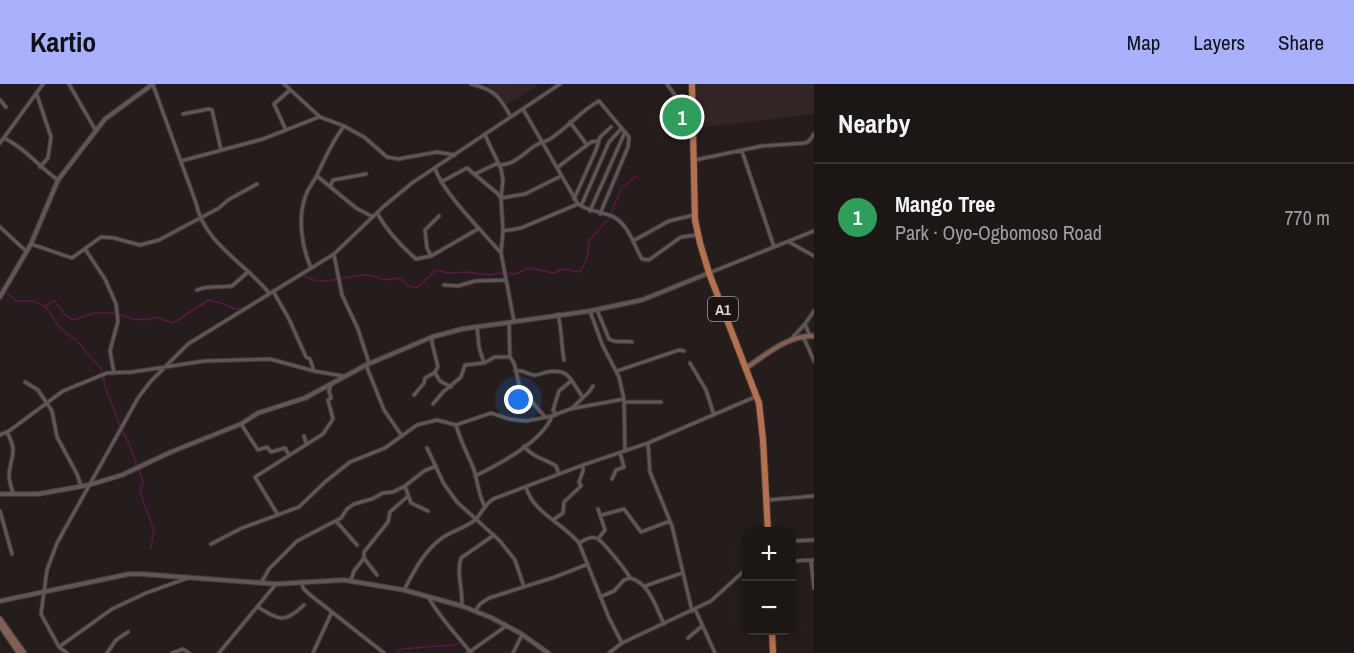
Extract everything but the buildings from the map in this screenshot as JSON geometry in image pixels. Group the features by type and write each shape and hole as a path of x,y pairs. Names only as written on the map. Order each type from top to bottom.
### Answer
{"highway":[{"name":"A1","path":"692,84 695,215 698,234 709,273 757,396 762,424 768,527"},
{"path":"772,635 773,653"}],"main road":[{"path":"746,368 790,340 812,336"},
{"path":"0,619 22,653"},
{"path":"0,625 22,653"}],"street":[{"path":"43,84 37,95 1,140 22,147 40,167 58,180"},
{"path":"69,84 96,131"},
{"path":"0,296 27,252 58,180 113,112 153,84 199,218 217,242 271,292 295,330 314,371"},
{"path":"284,84 320,117 364,137 390,158 398,159 437,152 455,155"},
{"path":"471,84 486,87 495,93 511,117"},
{"path":"68,653 59,647 41,614 50,561 89,485 142,392 188,344 334,254 412,183 560,84"},
{"path":"667,84 677,98 692,100"},
{"path":"286,130 274,104 290,90"},
{"path":"37,95 51,137 48,158 40,167"},
{"path":"0,100 6,107"},
{"path":"475,174 496,164 501,165 522,158 531,148 549,140 599,101 629,138 628,147 600,214"},
{"path":"183,114 209,109 212,111 221,150"},
{"path":"523,109 558,167 574,199 579,205 591,211 610,216 627,229 640,256 647,260 681,237 698,234"},
{"path":"181,161 263,139 320,117"},
{"path":"570,122 587,145"},
{"path":"311,269 303,249 302,212 305,196 317,176 325,155 344,126"},
{"path":"558,167 587,145 597,141 611,127"},
{"path":"503,231 521,228 579,205 612,138 624,130"},
{"path":"591,211 624,130"},
{"path":"693,160 762,146 805,143 814,134"},
{"path":"485,135 501,165 503,180 501,253 512,322 510,357 520,388 545,417"},
{"path":"574,199 596,150 597,141"},
{"path":"742,151 774,248"},
{"path":"435,168 441,182 478,229 501,253"},
{"path":"441,182 466,168 501,198"},
{"path":"330,187 333,180 366,174"},
{"path":"317,176 356,208 373,217"},
{"path":"501,198 525,194 561,176"},
{"path":"31,244 69,258 75,257 101,237 140,245 147,244 159,240 257,184"},
{"path":"377,213 392,237 416,259 431,256 478,229"},
{"path":"633,241 675,219 695,215"},
{"path":"431,256 427,248 425,230 439,216"},
{"path":"0,227 27,252"},
{"path":"0,494 38,494 89,485 138,468 241,424 258,413 305,398 343,376 432,337 477,327 597,310 642,300 814,231"},
{"path":"789,242 814,256"},
{"path":"85,249 105,279 116,304 118,321 110,351 114,373"},
{"path":"334,254 342,295 358,329 384,410 402,436"},
{"path":"197,290 204,287 214,289 220,286 232,286 248,272"},
{"path":"444,285 458,286 475,281 506,280"},
{"path":"597,310 609,339 616,342 624,340 632,342"},
{"path":"790,340 806,324 814,310"},
{"path":"590,311 602,344 617,371 624,401 625,451"},
{"path":"558,314 564,360"},
{"path":"806,324 812,336"},
{"path":"477,327 479,347 484,363"},
{"path":"803,336 814,361"},
{"path":"414,394 424,383 425,378 438,367 432,337"},
{"path":"617,371 680,350 684,351"},
{"path":"433,404 462,375 465,365 484,363 495,357 510,357"},
{"path":"0,435 63,391 107,373 204,361 270,359 343,376"},
{"path":"690,363 703,383 714,415"},
{"path":"515,371 524,370 533,375 559,370 567,374 582,396"},
{"path":"434,372 440,381 451,387"},
{"path":"475,476 494,467 540,433 554,415 553,410 561,388 571,381"},
{"path":"26,382 37,389 53,413 60,443 81,486"},
{"path":"278,514 255,477 323,434 333,420 328,400 331,398 329,391 332,383"},
{"path":"570,410 593,386"},
{"path":"404,590 417,566 437,543 476,519 484,505 493,499 648,443 757,396"},
{"path":"211,544 242,528 299,507 350,462 375,454 417,425 433,420 456,425 488,413 521,421 624,401 661,402"},
{"path":"241,424 258,450 267,447 270,452 285,448 289,455"},
{"path":"456,425 484,505"},
{"path":"7,432 12,441 14,454 9,474 13,493"},
{"path":"304,436 306,444"},
{"path":"648,443 650,472 670,521 694,610 715,653"},
{"path":"524,446 532,456 556,466 560,474"},
{"path":"427,448 444,484 457,502 494,535 515,560 524,587"},
{"path":"612,479 616,470 624,467 620,453"},
{"path":"553,520 563,513 564,502 581,486 579,482 584,471 583,465"},
{"path":"261,583 269,569 288,549 336,521 354,504 383,493 393,492 424,471 436,466"},
{"path":"405,486 414,506 428,511"},
{"path":"526,487 534,503 572,534 579,543 600,597 622,643"},
{"path":"377,575 364,558 364,552 388,522 390,512 408,496"},
{"path":"766,501 814,496"},
{"path":"598,509 602,515 605,530 598,539"},
{"path":"602,515 624,509 641,532 670,521"},
{"path":"0,511 12,554"},
{"path":"336,521 357,545"},
{"path":"462,606 460,558 494,535"},
{"path":"579,543 589,538 598,539 625,568 630,578 645,586 664,624"},
{"path":"796,541 814,540"},
{"path":"351,580 354,571 364,558"},
{"path":"796,561 813,560 814,588"},
{"path":"475,611 489,598 588,564"},
{"path":"645,586 683,572"},
{"path":"0,602 129,574 276,584 351,580 404,590 462,606 506,626 548,653"},
{"path":"609,653 622,643 694,610 718,596 742,574"},
{"path":"59,647 112,609 146,593 188,578"},
{"path":"600,597 614,591 624,580 630,578"},
{"path":"302,583 305,591 384,653"},
{"path":"219,653 276,584"},
{"path":"428,597 470,653 506,626"},
{"path":"258,608 278,619 284,619 293,615 304,605"},
{"path":"314,652 332,613"},
{"path":"688,638 702,626"},
{"path":"107,653 116,640 128,632"},
{"path":"513,653 522,635"},
{"path":"172,653 179,649 189,653"}],"shaded area":[{"path":"487,84 539,84 507,105"},
{"path":"696,84 814,84 814,114 697,128"}],"waterway":[{"path":"304,275 318,281 360,275 386,280 400,278 408,286 417,288 436,270 448,273 467,272 490,275 516,274 528,268 554,273 562,269 580,272 587,259 589,241 609,218 622,187 637,176"},
{"path":"0,287 16,301 32,301 45,306 54,301 66,316 74,320 94,313 113,313 133,319 146,320 156,317 173,323 209,300 235,309 241,308"},
{"path":"45,306 61,329 78,342 101,369 120,426"},
{"path":"122,430 143,482 140,492 154,531 151,548"},
{"path":"396,653 401,649 460,643"}],"place":[{"name":"Mango Tree","path":"682,117"}]}
